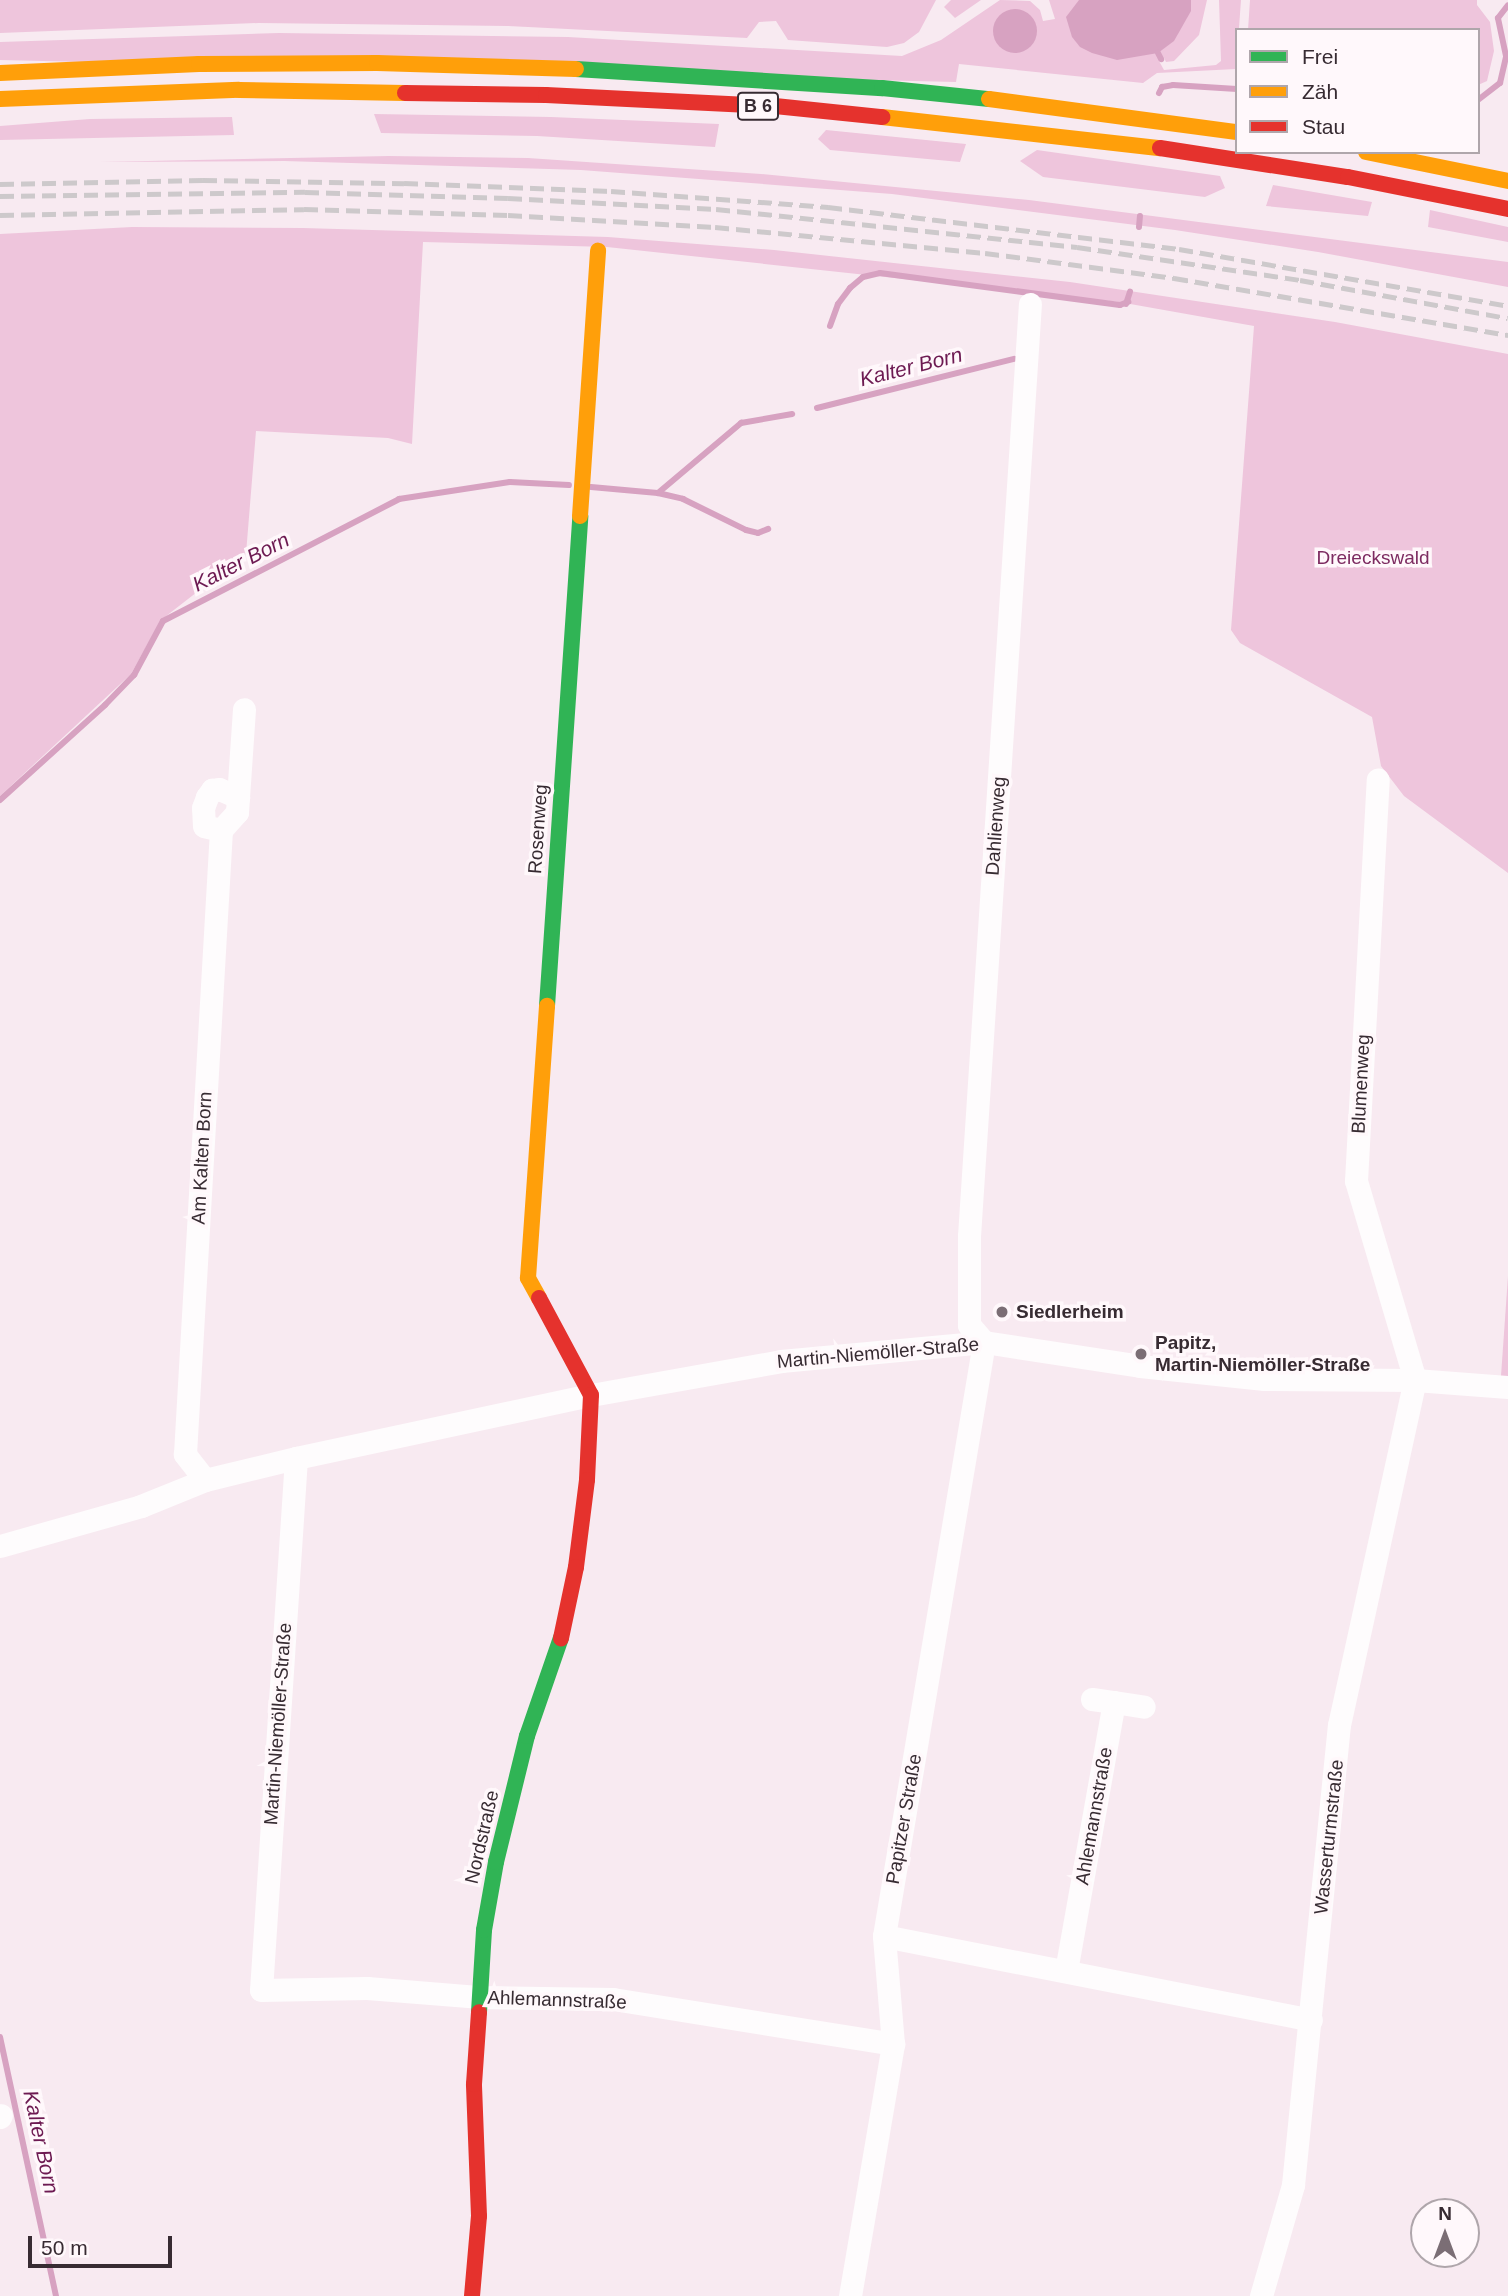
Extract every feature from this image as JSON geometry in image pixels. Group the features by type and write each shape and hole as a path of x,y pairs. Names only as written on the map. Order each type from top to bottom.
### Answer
{"main road":[{"name":"B 6","path":"0,73 199,64 377,63 545,67 882,88 1054,105 1235,132"},
{"name":"B 6","path":"0,99 281,90 546,95 775,106 1054,134 1188,152 1348,177 1508,209"},
{"path":"1376,154 1508,181"},
{"name":"Rosenweg","path":"591,1395 528,1278 598,251"},
{"name":"Nordstraße","path":"472,2296 480,2216 474,2084 484,1930 496,1862 527,1736 562,1635 576,1567 587,1480 591,1395"}],"street":[{"name":"Dahlienweg","path":"984,1342 969,1325 969,1236 1030,304"},
{"name":"Am Kalten Born","path":"205,1480 185,1454 221,830 237,812 244,709"},
{"name":"Blumenweg","path":"1378,780 1356,1181 1415,1380"},
{"path":"221,830 204,826 203,808 206,797 212,790 219,789 238,797"},
{"name":"Martin-Niemöller-Straße","path":"0,1546 141,1506 205,1480 296,1458 591,1395 781,1360 984,1342 1140,1366 1264,1379 1415,1380 1508,1387"},
{"name":"Papitzer Straße","path":"850,2296 893,2044 884,1936 984,1342"},
{"name":"Wasserturmstraße","path":"1261,2296 1293,2185 1339,1725 1415,1380"},
{"name":"Martin-Niemöller-Straße","path":"261,1990 296,1458"},
{"name":"Ahlemannstraße","path":"1066,1971 1103,1700 1144,1707"},
{"path":"884,1936 1311,2020"},
{"name":"Ahlemannstraße","path":"261,1990 367,1988 478,1997 614,1999 893,2044"}],"green space":[{"path":"0,0 936,0 919,32 904,43 887,47 788,40 776,21 759,22 747,38 508,26 259,23 0,33"},
{"path":"951,0 981,0 955,18 944,7"},
{"path":"1000,0 1030,1 1040,10 1043,21 1055,19 1049,0 1207,0 1199,35 1174,61 1166,62 1164,58 1159,61 1164,70 1216,65 1221,61 1219,0 1241,0 1239,28 1235,28 1235,69 1157,73 1143,83 959,64 956,82 0,60 0,42 279,33 568,37 902,56 941,40"},
{"path":"1250,0 1477,0 1477,5 1490,22 1494,51 1487,81 1480,84 1480,28 1248,28"},
{"path":"374,114 551,117 719,124 715,147 537,136 381,133"},
{"path":"232,117 234,135 0,140 0,126 90,119"},
{"path":"826,130 966,144 960,162 830,150 818,139"},
{"path":"1037,150 1220,176 1225,188 1205,197 1043,177 1020,161"},
{"path":"389,156 528,158 761,174 1029,200 1508,262 1508,287 1318,252 1175,230 892,194 581,170 284,161 100,162"},
{"path":"1273,185 1372,202 1368,216 1266,206"},
{"path":"1430,210 1508,227 1508,242 1428,227"},
{"name":"Dreieckswald","path":"132,227 303,228 608,237 774,250 1070,282 1335,322 1508,354 1508,873 1404,796 1381,766 1372,717 1240,643 1231,630 1254,326 1119,302 607,247 423,242 412,444 388,438 256,431 246,554 161,620 131,674 0,796 0,234"},
{"path":"1508,1276 1508,1376 1501,1376"}],"shaded area":[{"path":"1079,0 1191,0 1191,11 1174,41 1158,53 1117,60 1080,47 1072,37 1066,17"},
{"path":"1015,9 1024,10 1031,15 1036,22 1036,40 1031,47 1024,52 1015,53 1006,52 999,47 994,40 993,31 994,22 999,15 1006,10"}],"waterway":[{"name":"Kalter Born","path":"1480,98 1500,83 1506,56 1498,18 1508,5"},
{"name":"Kalter Born","path":"1158,53 1161,59"},
{"name":"Kalter Born","path":"1159,93 1162,87 1173,85 1235,89"},
{"name":"Kalter Born","path":"1139,227 1140,216"},
{"path":"830,326 838,304 850,288 863,277 880,273 1120,305 1128,302"},
{"name":"Kalter Born","path":"1126,304 1130,292"},
{"name":"Kalter Born","path":"817,408 1014,359"},
{"name":"Kalter Born","path":"591,487 658,493 741,423 792,414"},
{"name":"Kalter Born","path":"0,800 105,705 134,675 163,621 399,499 510,482 569,485"},
{"path":"658,493 683,499 746,530 758,533 768,529"},
{"name":"Kalter Born","path":"0,2037 56,2296"}],"railway":[{"path":"0,184 203,180 404,183 611,191 828,207 1179,249 1508,306"},
{"path":"0,196 305,192 508,198 716,209 1077,247 1300,280 1508,318"},
{"path":"0,215 304,209 508,215 715,227 985,253 1174,278 1508,335"}],"traffic: fast":[{"path":"576,69 882,88 989,99"},
{"path":"547,1006 580,516"},
{"path":"479,2012 484,1930 496,1862 527,1736 561,1638"}],"traffic: slow":[{"path":"0,73 199,64 377,63 576,69"},
{"path":"0,99 239,90 405,93"},
{"path":"989,99 1235,132"},
{"path":"882,117 1160,148"},
{"path":"1376,154 1508,181"},
{"path":"580,516 598,251"},
{"path":"539,1298 528,1278 547,1006"}],"traffic: jam":[{"path":"405,93 546,95 775,106 882,117"},
{"path":"1160,148 1348,177 1508,209"},
{"path":"539,1298 591,1395 587,1480 576,1567 561,1638"},
{"path":"472,2296 479,2216 474,2084 479,2012"}],"place":[{"name":"Siedlerheim","path":"1002,1312"},
{"name":"Papitz, Martin-Niemöller-Straße","path":"1141,1354"}]}
